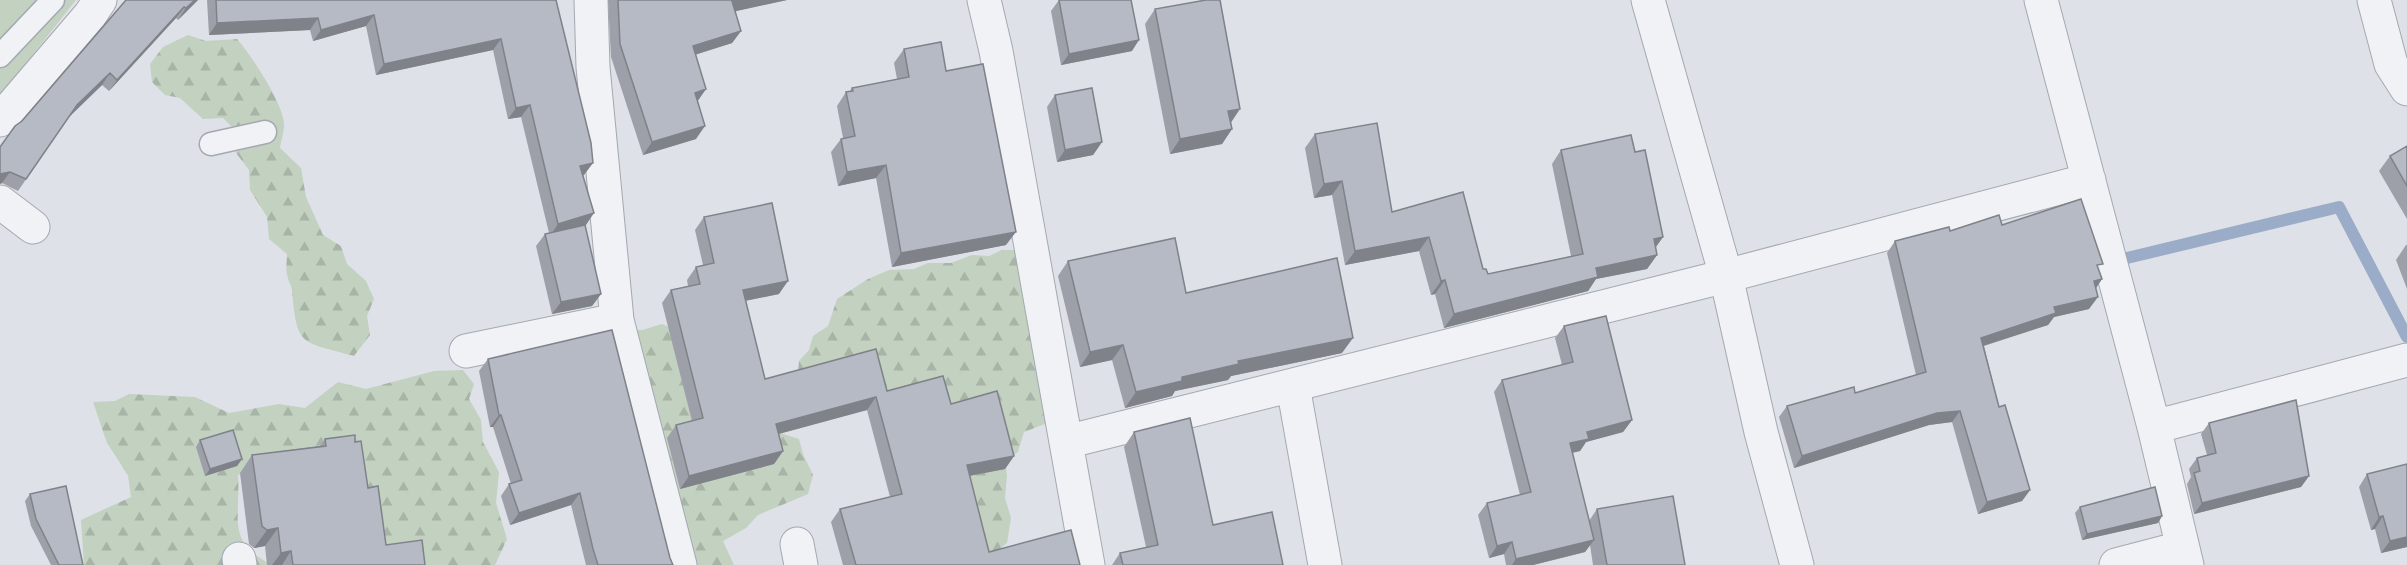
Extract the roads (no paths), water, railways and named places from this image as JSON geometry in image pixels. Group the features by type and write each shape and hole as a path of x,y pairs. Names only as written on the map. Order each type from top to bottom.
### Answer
{"street":[{"path":"0,120 90,15 100,0"},
{"path":"591,0 593,67 617,320 680,565"},
{"path":"984,0 996,51 1088,565"},
{"path":"1648,0 1726,276 1761,432 1797,565"},
{"path":"2041,0 2154,426 2184,556 2116,565"},
{"path":"2374,0 2391,64 2407,89"},
{"path":"1066,442 1726,276 2089,180"},
{"path":"0,202 33,226"},
{"path":"466,351 617,320"},
{"path":"2154,426 2407,360"},
{"path":"1293,386 1325,565"}],"lane":[{"path":"0,56 53,0"},
{"path":"211,144 265,132"}],"waterway":[{"path":"2127,258 2339,207 2407,337"}]}
